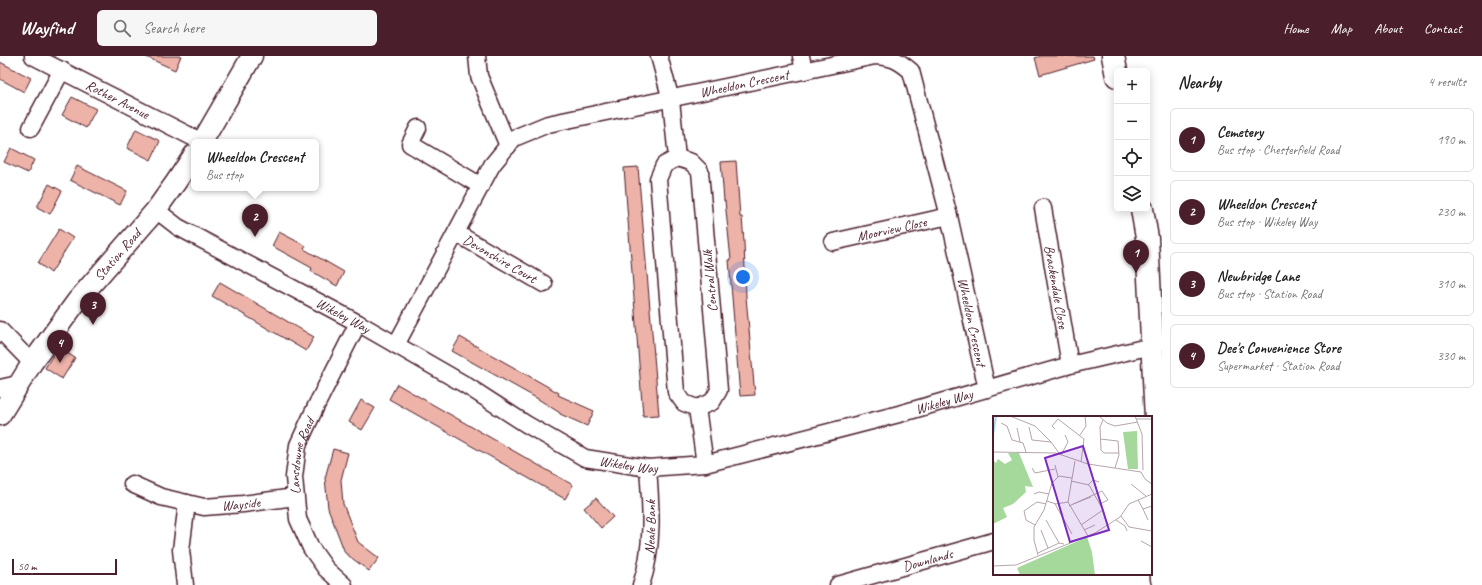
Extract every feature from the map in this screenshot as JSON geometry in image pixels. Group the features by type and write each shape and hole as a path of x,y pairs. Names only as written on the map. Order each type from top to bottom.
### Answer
{"highway":[{"path":"1113,56 1115,68"},
{"path":"1143,212 1147,238 1162,579"}],"main road":[{"path":"204,139 252,56"},
{"name":"Station Road","path":"0,415 9,386 32,363 77,301 137,230 156,210 191,160"}],"street":[{"name":"Rother Avenue","path":"33,56 196,139"},
{"path":"478,56 479,76 508,146"},
{"path":"659,56 671,100 677,158 664,165 658,179 676,392 684,403 698,408 705,464"},
{"name":"Wheeldon Crescent","path":"396,345 492,165 514,138 548,124 671,100 802,63 874,56 887,57 899,61 911,71 949,216 987,389"},
{"path":"31,128 62,70"},
{"path":"418,128 410,144 481,186"},
{"name":"Central Walk","path":"677,158 690,162 700,171 719,390 712,402 698,408"},
{"name":"Brackendale Close","path":"1043,208 1070,365"},
{"name":"Wikeley Way","path":"156,210 178,226 358,323 464,384 526,424 585,458 648,468 705,464 899,414 1070,365 1152,346"},
{"name":"Moorview Close","path":"833,242 949,216"},
{"name":"Devonshire Court","path":"456,233 544,284"},
{"name":"Lansdowne Road","path":"344,585 326,569 311,548 298,519 294,478 298,445 358,323"},
{"path":"0,330 32,363"},
{"name":"Neale Bank","path":"641,585 644,577 650,539 651,502 648,468"},
{"name":"Wayside","path":"132,484 161,497 204,506 243,504 295,497"},
{"path":"186,585 181,550 187,503"},
{"name":"Downlands","path":"838,585 993,541"}],"building":[{"path":"144,56 181,56 175,70"},
{"path":"1041,56 1093,56 1094,59 1040,75 1035,58"},
{"path":"0,62 31,78 24,92 0,79"},
{"path":"72,97 96,109 86,128 62,115"},
{"path":"136,129 160,141 151,160 127,148"},
{"path":"11,148 34,160 28,173 4,162"},
{"path":"736,161 740,217 742,217 746,297 755,395 740,396 729,260 731,260 721,162"},
{"path":"77,166 127,191 120,205 70,180"},
{"path":"638,167 659,415 643,416 624,168"},
{"path":"49,184 62,191 50,214 37,207"},
{"path":"59,229 73,238 51,273 38,263"},
{"path":"279,232 306,246 304,249 344,272 337,286 311,271 312,268 272,246"},
{"path":"220,282 314,337 306,351 212,296"},
{"path":"460,337 559,393 558,395 594,411 587,426 560,414 538,399 452,351"},
{"path":"58,347 75,358 62,379 45,368"},
{"path":"397,384 573,485 565,499 389,399"},
{"path":"361,400 375,408 362,430 349,422"},
{"path":"333,449 348,453 341,480 343,504 358,542 379,558 369,571 345,553 328,508 325,478"},
{"path":"596,498 613,517 601,528 584,508"}],"place":[{"name":"Wheeldon Crescent","path":"255,237"},
{"name":"Cemetery","path":"1136,273"},
{"name":"Newbridge Lane","path":"93,325"},
{"name":"Dee's Convenience Store","path":"60,363"}]}
